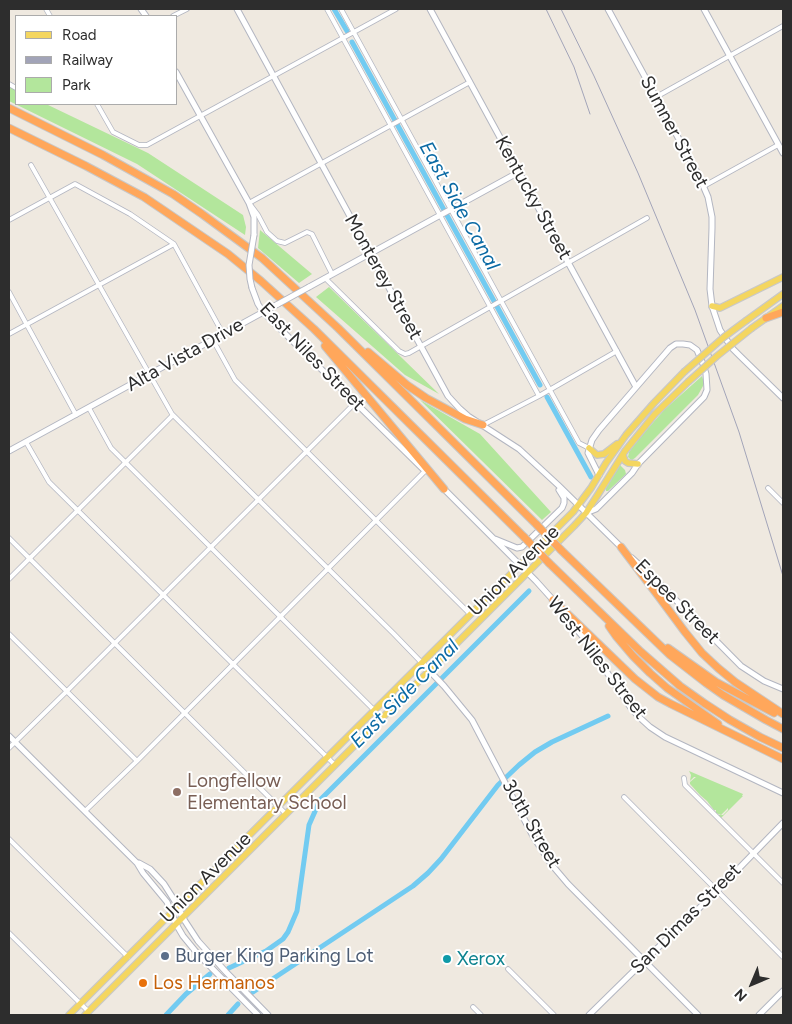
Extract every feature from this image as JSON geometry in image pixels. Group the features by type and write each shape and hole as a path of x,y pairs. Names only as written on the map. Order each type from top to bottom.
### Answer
{"highway":[{"path":"9,108 103,155 173,194 262,258 338,328 670,656 744,708 783,729"},
{"path":"9,128 144,197 228,254 314,329 524,538 648,658 688,692 730,720 783,748"},
{"path":"766,318 783,312"},
{"path":"338,328 407,385 426,398 465,419 483,425"},
{"path":"314,329 318,338 444,489"},
{"path":"621,547 702,653 735,682 783,716"},
{"path":"553,600 646,688 671,704 783,759"},
{"path":"603,615 616,636 650,673 681,698 739,738"},
{"path":"646,632 716,682 783,716"}],"main road":[{"path":"712,306 720,308 783,277"},
{"name":"Union Avenue","path":"86,1013 429,671 578,506 621,442 654,402 684,372 724,338 783,294"},
{"name":"Union Avenue","path":"69,1015 470,614 586,513 622,455 655,414 717,356 783,306"},
{"path":"590,448 597,455 604,454 621,442"},
{"path":"622,455 628,463 638,464"}],"street":[{"path":"175,15 187,9"},
{"name":"Monterey Street","path":"237,9 445,390 454,403 468,416 519,449 578,506"},
{"path":"327,9 539,396"},
{"path":"341,9 579,443 590,448"},
{"path":"99,105 113,132 139,145 147,145 396,9"},
{"name":"Kentucky Street","path":"430,9 636,387"},
{"name":"Sumner Street","path":"608,9 704,186 708,197 712,217 709,278 712,306 720,330 732,348 783,398"},
{"path":"704,9 783,153"},
{"path":"656,97 783,26"},
{"name":"East Niles Street","path":"178,76 249,203 254,217 254,234 249,265 250,279 258,304 263,312 523,569"},
{"path":"332,274 312,234 307,232 285,243 277,241 268,232 249,203 470,82"},
{"path":"704,186 778,145"},
{"path":"31,165 173,415 422,663"},
{"name":"Alta Vista Drive","path":"9,451 519,172"},
{"path":"9,220 75,184 130,214 174,244 223,334"},
{"path":"325,278 399,352 406,354 647,218"},
{"path":"9,334 174,244"},
{"path":"9,292 76,414"},
{"path":"213,340 235,380 470,614"},
{"name":"Union Avenue","path":"586,513 596,509 704,397 707,390 706,374 697,350 690,345 676,344 670,348 636,387"},
{"path":"483,425 550,390 618,351"},
{"path":"599,475 588,453 592,440 636,387"},
{"path":"9,748 356,402"},
{"path":"88,408 111,448 125,463 374,710"},
{"path":"9,579 173,415"},
{"path":"26,442 49,482 334,766"},
{"path":"85,811 425,471"},
{"path":"493,538 517,548 522,546 562,508 564,498 550,478"},
{"path":"768,488 783,504"},
{"name":"Espee Street","path":"578,506 654,578 741,666 764,681 783,689"},
{"path":"9,538 286,814"},
{"name":"West Niles Street","path":"523,569 553,600 594,650 631,708 644,722 665,737 783,793"},
{"path":"9,634 137,761"},
{"name":"30th Street","path":"422,663 472,720 551,864 568,884 698,1015"},
{"path":"9,736 137,862 150,869 164,884 194,936 268,1015"},
{"path":"684,778 685,785 783,883"},
{"path":"624,797 783,957"},
{"name":"San Dimas Street","path":"590,1015 717,891 783,823"},
{"path":"9,839 128,957"},
{"path":"137,862 143,874 167,902 183,936 258,1015"},
{"path":"9,933 80,1004 86,1013"},
{"path":"508,969 554,1015"},
{"path":"759,1015 783,991"},
{"path":"473,1007 481,1015"}],"green space":[{"path":"9,85 15,88 15,104 9,101"},
{"path":"17,105 48,105 148,153 243,215 246,227 245,235 137,164"},
{"path":"260,230 312,274 299,283 258,248"},
{"path":"329,287 439,394 405,375 316,297"},
{"path":"702,376 704,383 698,395 635,458 630,459 628,457 629,452 664,410"},
{"path":"420,400 480,434 551,512 542,520"},
{"path":"620,465 626,474 606,491 606,488"},
{"path":"689,771 743,794 743,796 720,819 717,815 721,815 716,813 716,810 690,784 696,777 690,781 691,775"}],"waterway":[{"name":"East Side Canal","path":"334,9 347,31"},
{"name":"East Side Canal","path":"352,42 540,385"},
{"name":"East Side Canal","path":"547,397 591,477"},
{"name":"East Side Canal","path":"229,968 266,951 283,939 288,932 297,911 309,825 320,800 529,591"},
{"path":"253,992 413,886 441,859 498,785 535,752 608,716"},
{"name":"East Side Canal","path":"166,1015 186,994 210,974"},
{"path":"228,1015 238,1004"}],"railway":[{"path":"546,9 574,67 590,114"},
{"path":"561,9 638,173 695,310 739,432 783,576"}],"place":[{"name":"Longfellow Elementary School","path":"177,792"},
{"name":"Burger King Parking Lot","path":"165,956"},
{"name":"Xerox","path":"447,959"},
{"name":"Los Hermanos","path":"143,983"}]}
